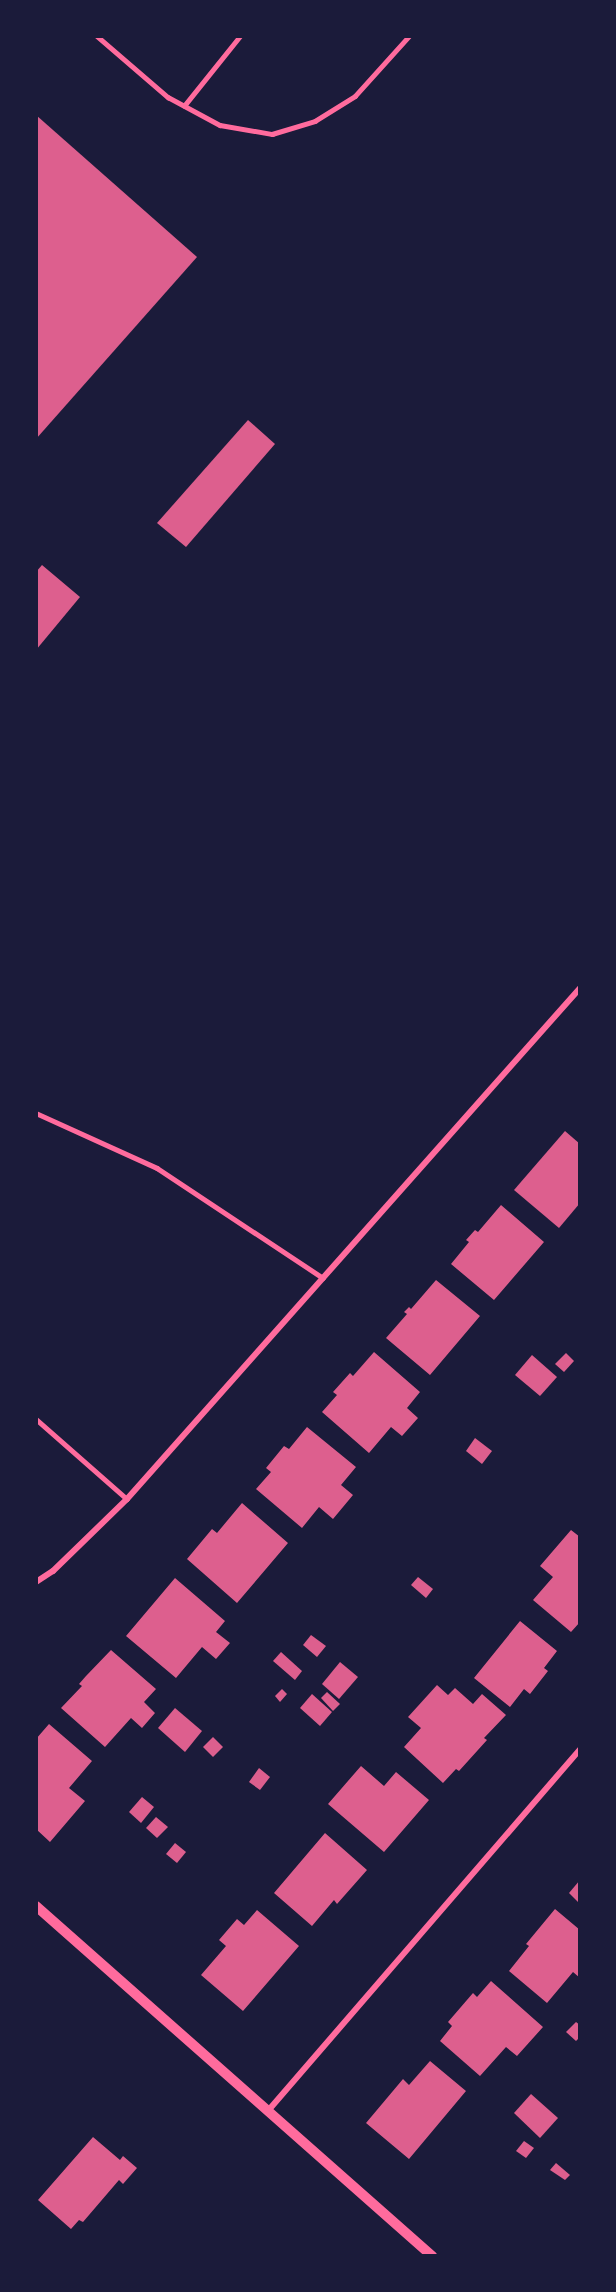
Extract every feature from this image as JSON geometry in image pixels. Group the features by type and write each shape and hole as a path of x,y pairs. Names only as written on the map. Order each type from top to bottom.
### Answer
{"street":[{"path":"36,1582 53,1571 127,1499 580,988"},
{"path":"266,2112 580,1749"},
{"path":"36,1906 266,2112 432,2256"}],"lane":[{"path":"97,36 168,97 184,106 220,125 273,134 315,122 355,96 409,36"},
{"path":"184,106 240,36"},
{"path":"36,1113 157,1168 323,1278"},
{"path":"36,1419 127,1499"}],"building":[{"path":"36,115 197,257 36,439"},
{"path":"248,420 275,444 186,547 157,523"},
{"path":"42,565 80,597 36,650 36,572"},
{"path":"565,1131 580,1144 580,1203 559,1228 514,1190"},
{"path":"501,1205 544,1242 494,1300 451,1264 469,1242 466,1240 475,1230 478,1232"},
{"path":"436,1280 480,1316 430,1375 386,1338 407,1314 404,1312 409,1307 411,1309"},
{"path":"374,1352 420,1392 407,1408 418,1418 402,1436 391,1427 369,1453 322,1412 337,1395 333,1392 350,1373 353,1376"},
{"path":"566,1353 574,1361 564,1372 555,1364"},
{"path":"532,1355 557,1377 540,1396 515,1375"},
{"path":"307,1427 356,1467 341,1485 353,1495 333,1519 319,1507 302,1528 256,1489 271,1472 266,1468 284,1446 289,1449"},
{"path":"475,1438 492,1451 482,1464 466,1451"},
{"path":"242,1503 288,1543 237,1603 187,1559 212,1529 217,1533"},
{"path":"571,1530 580,1537 580,1622 571,1632 533,1600 553,1577 540,1566"},
{"path":"418,1577 433,1589 426,1598 411,1585"},
{"path":"175,1578 225,1621 216,1632 230,1643 216,1659 202,1647 176,1678 126,1636"},
{"path":"520,1621 557,1651 544,1668 548,1671 530,1694 524,1689 510,1707 474,1678"},
{"path":"311,1635 326,1646 317,1657 303,1645"},
{"path":"111,1650 156,1689 144,1702 155,1713 142,1728 131,1718 105,1747 61,1708 82,1686 79,1684"},
{"path":"281,1652 302,1671 295,1680 273,1661"},
{"path":"340,1662 358,1677 339,1699 322,1684"},
{"path":"437,1685 448,1695 455,1688 473,1704 482,1694 506,1715 484,1738 487,1740 459,1771 456,1769 443,1783 404,1747 421,1728 408,1717"},
{"path":"282,1689 287,1694 280,1702 275,1696"},
{"path":"327,1692 340,1704 333,1711 321,1698"},
{"path":"312,1694 332,1712 320,1726 300,1708"},
{"path":"175,1708 202,1731 185,1752 158,1728"},
{"path":"49,1724 92,1761 69,1788 85,1801 50,1842 36,1829 36,1739"},
{"path":"213,1737 223,1747 213,1757 203,1747"},
{"path":"361,1766 384,1786 396,1772 429,1800 384,1852 328,1804"},
{"path":"259,1768 270,1777 260,1790 249,1782"},
{"path":"142,1797 154,1807 141,1823 129,1812"},
{"path":"156,1817 168,1827 157,1838 146,1828"},
{"path":"325,1833 367,1870 337,1904 334,1900 312,1926 274,1893"},
{"path":"175,1843 186,1852 177,1863 166,1854"},
{"path":"580,1880 580,1904 569,1893"},
{"path":"555,1909 580,1930 580,1978 573,1972 547,2003 509,1971 529,1946 526,1944"},
{"path":"257,1910 299,1946 243,2011 201,1975 226,1946 219,1940 237,1919 244,1925"},
{"path":"491,1981 543,2027 517,2056 506,2047 480,2076 440,2041 452,2026 448,2022 473,1993 477,1997"},
{"path":"576,2022 580,2025 580,2037 576,2041 566,2032"},
{"path":"430,2061 466,2091 409,2159 366,2123 403,2079 409,2085"},
{"path":"531,2094 558,2118 540,2138 514,2113"},
{"path":"93,2137 120,2160 123,2156 137,2168 123,2184 119,2180 83,2222 79,2220 71,2229 38,2200"},
{"path":"524,2141 534,2148 526,2158 516,2151"},
{"path":"556,2163 570,2175 565,2180 550,2170"}]}
